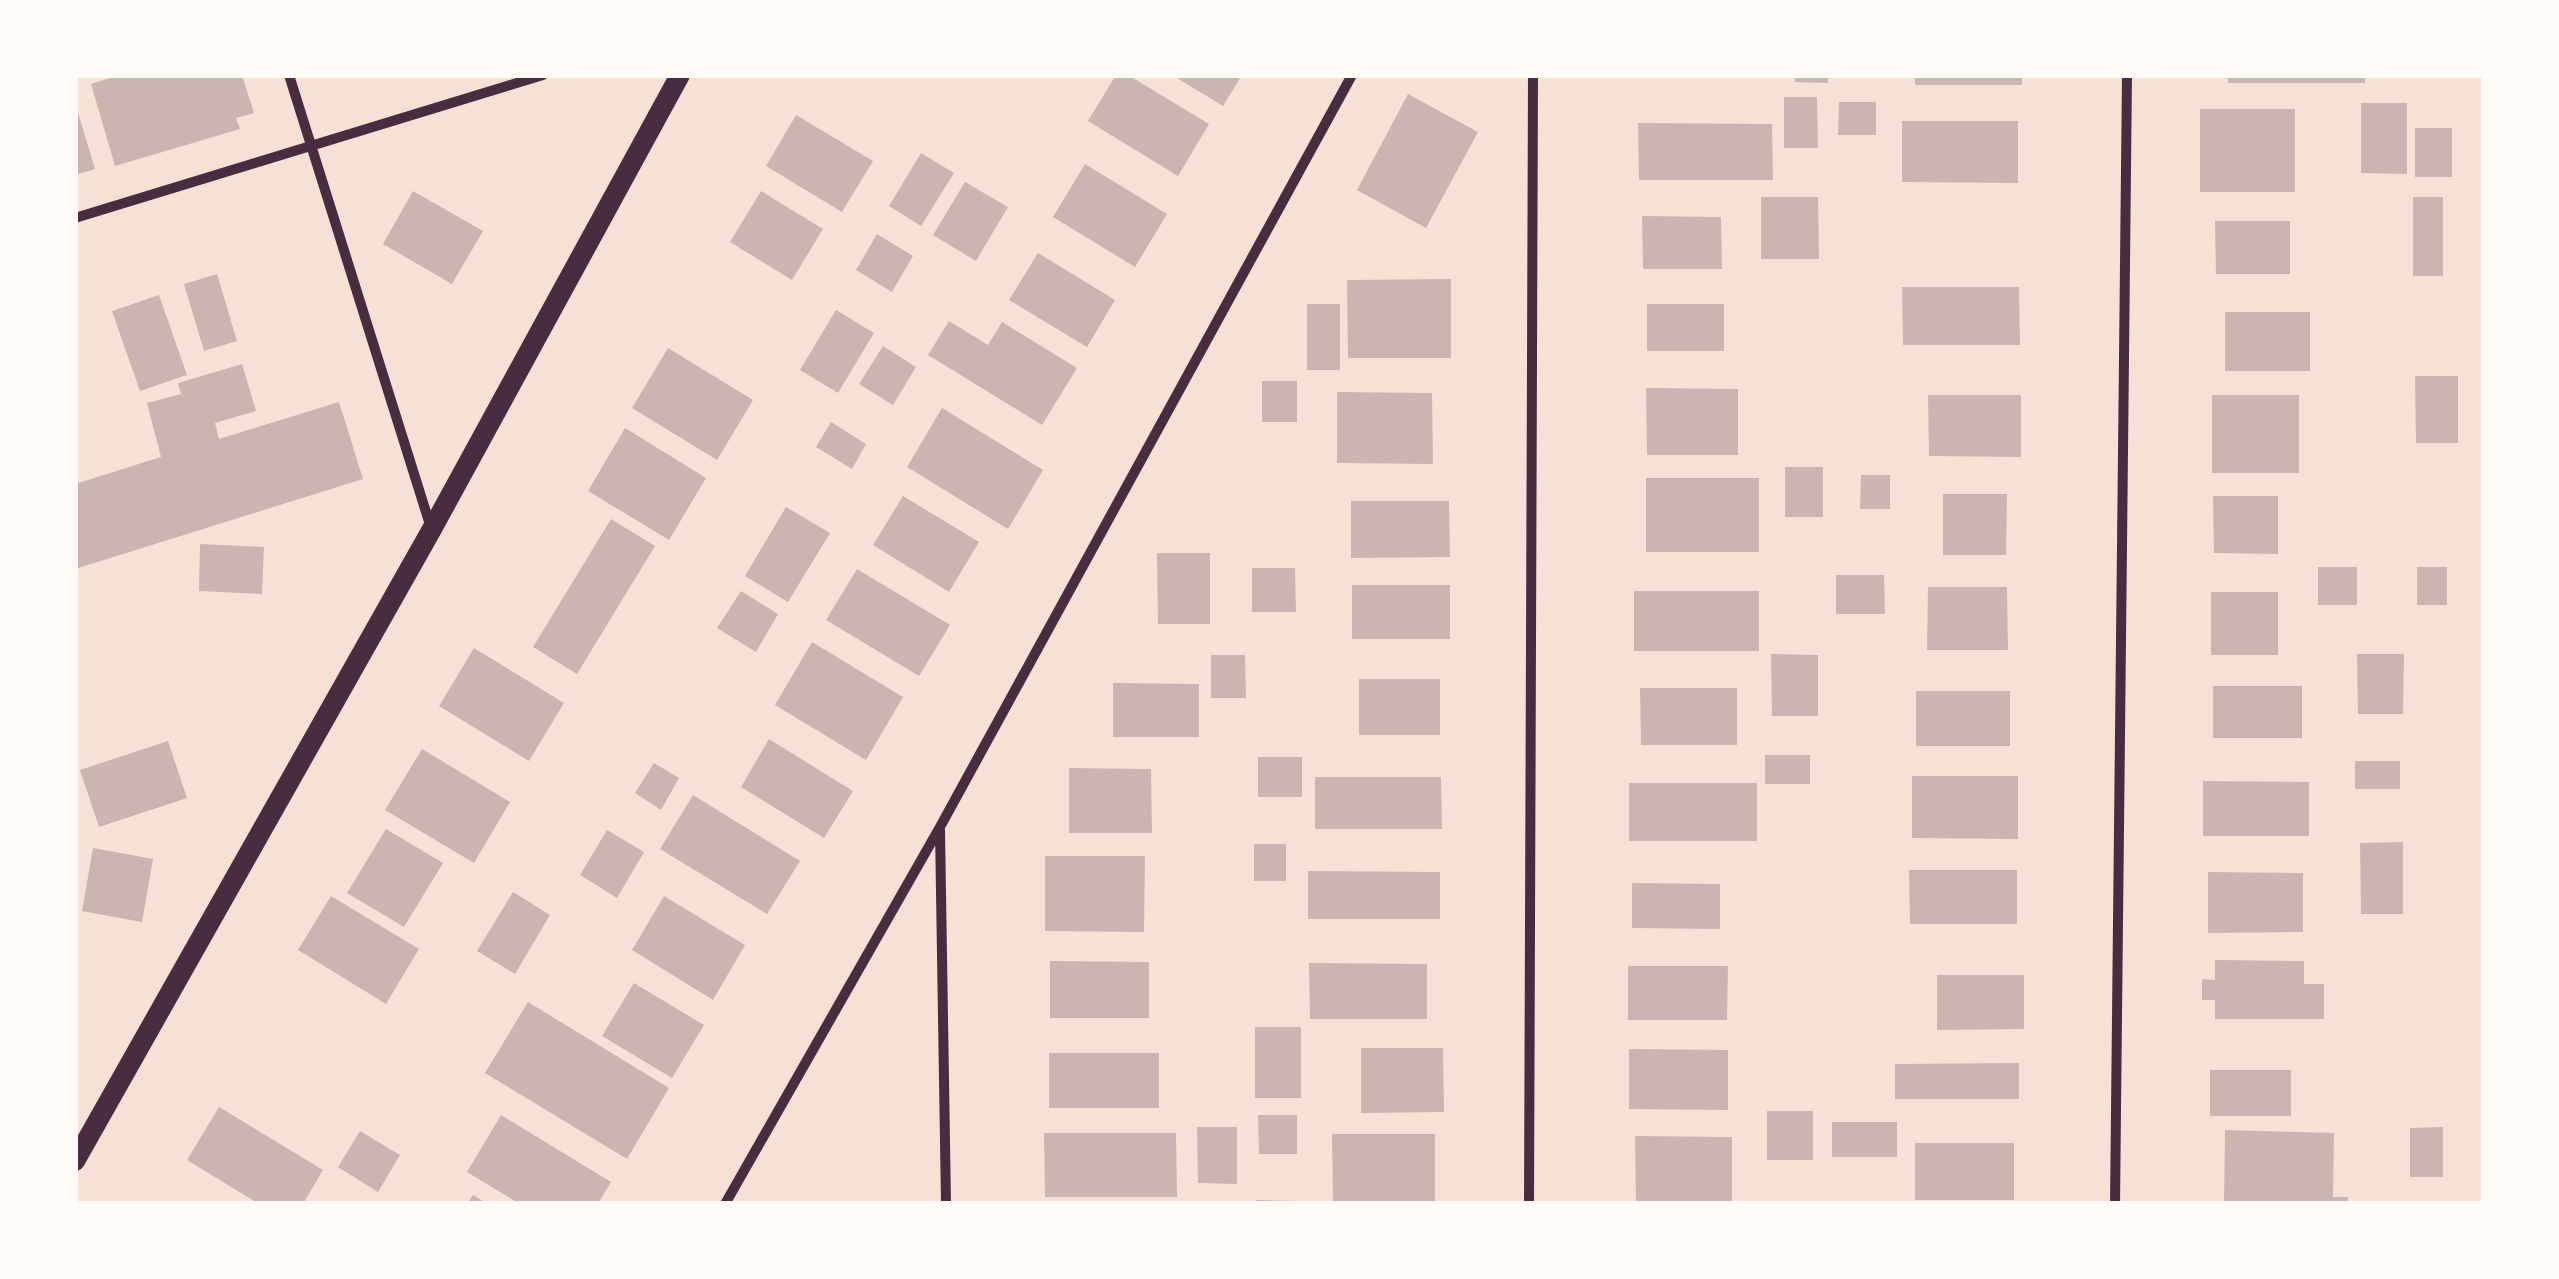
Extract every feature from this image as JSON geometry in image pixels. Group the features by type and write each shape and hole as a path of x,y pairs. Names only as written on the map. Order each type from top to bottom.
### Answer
{"main road":[{"path":"77,1149 432,529 680,75"}],"street":[{"path":"289,75 432,529"},
{"path":"75,218 543,75"},
{"path":"725,1204 940,827 1352,75"},
{"path":"1529,1204 1533,75"},
{"path":"2114,1204 2126,75"},
{"path":"940,827 946,1204"}],"building":[{"path":"120,75 242,75 254,113 236,118 240,129 115,166 91,84"},
{"path":"1116,75 1128,75 1209,124 1178,176 1088,121"},
{"path":"1172,75 1242,75 1223,106"},
{"path":"1795,75 1828,75 1828,83 1795,82"},
{"path":"1915,75 2022,75 2022,85 1915,85"},
{"path":"2228,75 2365,75 2365,83 2228,83"},
{"path":"1408,94 1478,132 1426,228 1357,190"},
{"path":"1784,97 1817,97 1818,148 1784,148"},
{"path":"1839,102 1876,102 1876,135 1838,135"},
{"path":"2361,103 2407,103 2407,174 2361,173"},
{"path":"75,107 95,169 75,175"},
{"path":"2200,109 2295,109 2295,192 2200,192"},
{"path":"796,115 873,161 842,212 766,166"},
{"path":"1902,121 2018,121 2018,183 1902,182"},
{"path":"1638,123 1772,124 1773,180 1639,180"},
{"path":"2415,128 2452,128 2452,177 2415,177"},
{"path":"921,153 954,173 921,226 889,206"},
{"path":"1085,164 1167,214 1135,267 1053,217"},
{"path":"965,182 1008,207 976,261 933,235"},
{"path":"413,191 483,231 452,284 383,244"},
{"path":"761,191 823,229 792,280 730,242"},
{"path":"1761,197 1818,197 1819,259 1761,259"},
{"path":"2413,197 2443,197 2443,276 2413,276"},
{"path":"1642,216 1721,217 1722,269 1643,269"},
{"path":"2215,221 2290,221 2290,274 2216,274"},
{"path":"877,234 913,256 892,292 856,270"},
{"path":"1038,253 1115,300 1087,347 1009,300"},
{"path":"217,274 237,341 204,351 184,284"},
{"path":"1451,279 1451,358 1348,358 1347,280"},
{"path":"1902,287 2019,287 2020,345 1903,345"},
{"path":"159,295 187,375 140,391 112,311"},
{"path":"1307,304 1340,304 1340,370 1307,370"},
{"path":"1647,304 1724,304 1724,351 1647,351"},
{"path":"836,310 874,333 838,393 800,370"},
{"path":"2225,312 2310,312 2310,371 2225,371"},
{"path":"949,321 988,345 1002,322 1077,368 1042,425 928,355"},
{"path":"883,346 916,367 893,405 859,384"},
{"path":"668,348 753,400 717,460 632,408"},
{"path":"242,364 256,411 215,423 219,439 339,402 363,479 75,569 75,484 161,457 147,403 181,394 178,383"},
{"path":"2415,376 2458,376 2458,443 2416,443"},
{"path":"1262,381 1297,381 1297,422 1262,422"},
{"path":"1646,388 1738,389 1738,455 1647,455"},
{"path":"1337,392 1432,393 1433,464 1337,463"},
{"path":"1928,395 2021,395 2021,457 1929,456"},
{"path":"2212,395 2299,395 2299,473 2212,473"},
{"path":"942,408 1043,470 1008,529 907,467"},
{"path":"831,422 866,444 852,469 816,447"},
{"path":"625,428 706,478 669,540 588,491"},
{"path":"1785,467 1823,467 1823,517 1785,517"},
{"path":"1861,475 1890,475 1890,509 1860,509"},
{"path":"1646,478 1759,478 1759,552 1646,552"},
{"path":"1943,494 2007,494 2006,555 1943,555"},
{"path":"903,496 979,542 949,592 873,545"},
{"path":"2213,496 2278,496 2278,554 2214,553"},
{"path":"1351,501 1449,501 1450,557 1351,558"},
{"path":"786,507 830,533 788,602 745,576"},
{"path":"611,519 655,546 577,674 533,647"},
{"path":"200,544 264,547 262,594 199,591"},
{"path":"1157,553 1210,553 1210,624 1158,624"},
{"path":"2318,567 2357,567 2357,605 2318,605"},
{"path":"2417,567 2447,567 2447,605 2417,605"},
{"path":"1252,568 1295,568 1296,612 1252,612"},
{"path":"857,569 950,625 919,676 826,620"},
{"path":"1836,575 1884,575 1885,614 1836,614"},
{"path":"1352,585 1450,585 1450,639 1352,639"},
{"path":"1928,587 2007,587 2008,650 1927,650"},
{"path":"741,591 778,614 756,652 717,628"},
{"path":"1634,591 1759,591 1759,651 1634,651"},
{"path":"2211,592 2278,592 2278,655 2211,655"},
{"path":"812,642 903,697 866,760 775,705"},
{"path":"474,648 564,703 529,761 439,706"},
{"path":"1771,654 1818,655 1818,716 1772,716"},
{"path":"2357,654 2404,654 2403,714 2358,714"},
{"path":"1211,655 1245,655 1246,698 1211,698"},
{"path":"1359,679 1440,679 1440,735 1359,735"},
{"path":"1113,683 1199,684 1199,737 1113,737"},
{"path":"2213,686 2302,686 2302,738 2213,738"},
{"path":"1640,688 1737,688 1737,745 1641,745"},
{"path":"1916,691 2010,691 2010,746 1916,746"},
{"path":"769,739 853,791 824,838 741,787"},
{"path":"168,741 187,798 99,827 80,770"},
{"path":"422,749 510,802 474,863 385,810"},
{"path":"1765,755 1810,755 1810,784 1765,784"},
{"path":"1258,757 1302,757 1302,797 1258,797"},
{"path":"2355,761 2400,761 2400,789 2355,789"},
{"path":"654,763 679,778 661,810 635,793"},
{"path":"1069,768 1151,769 1152,833 1069,833"},
{"path":"1912,776 2018,776 2018,839 1912,838"},
{"path":"1315,777 1441,777 1442,829 1315,829"},
{"path":"2203,781 2309,782 2309,836 2203,836"},
{"path":"1629,783 1757,783 1757,841 1629,841"},
{"path":"693,795 800,861 767,914 660,849"},
{"path":"386,829 443,863 404,927 347,893"},
{"path":"607,830 644,852 617,898 580,875"},
{"path":"2403,842 2403,914 2361,914 2360,843"},
{"path":"1254,844 1286,844 1286,881 1254,881"},
{"path":"93,848 153,859 142,922 82,911"},
{"path":"1045,856 1145,856 1144,932 1045,931"},
{"path":"1909,870 2017,870 2017,924 1910,924"},
{"path":"1308,871 1440,872 1440,919 1308,919"},
{"path":"2208,872 2303,873 2303,932 2208,933"},
{"path":"1632,883 1720,884 1720,929 1632,928"},
{"path":"513,892 550,915 515,974 477,951"},
{"path":"331,896 419,949 386,1004 298,950"},
{"path":"664,896 745,945 713,1000 632,950"},
{"path":"2215,960 2304,961 2304,984 2324,984 2324,1019 2215,1019 2215,1000 2202,1000 2202,979 2215,980"},
{"path":"1050,961 1149,962 1149,1018 1050,1018"},
{"path":"1309,963 1427,964 1427,1019 1310,1019"},
{"path":"1628,966 1728,966 1727,1020 1628,1020"},
{"path":"1937,975 2024,975 2024,1029 1937,1030"},
{"path":"634,983 704,1025 672,1078 602,1036"},
{"path":"528,1002 669,1088 627,1159 485,1073"},
{"path":"1255,1027 1301,1027 1301,1098 1255,1098"},
{"path":"1361,1048 1443,1048 1444,1112 1361,1113"},
{"path":"1629,1049 1728,1050 1728,1110 1629,1109"},
{"path":"1049,1053 1159,1053 1159,1108 1049,1108"},
{"path":"2019,1063 2019,1099 1895,1099 1895,1064"},
{"path":"2210,1070 2291,1070 2291,1116 2210,1116"},
{"path":"219,1107 323,1170 303,1204 259,1204 187,1160"},
{"path":"1767,1111 1813,1111 1813,1160 1767,1160"},
{"path":"501,1115 611,1182 598,1204 520,1204 467,1172"},
{"path":"1258,1115 1297,1115 1297,1154 1259,1154"},
{"path":"1832,1122 1897,1122 1897,1157 1832,1157"},
{"path":"1197,1127 1237,1127 1237,1184 1198,1183"},
{"path":"2443,1127 2443,1177 2410,1177 2410,1128"},
{"path":"2225,1130 2334,1133 2333,1197 2348,1197 2348,1204 2224,1204"},
{"path":"360,1131 400,1155 378,1192 338,1167"},
{"path":"1044,1133 1176,1133 1177,1197 1045,1197"},
{"path":"1332,1134 1435,1134 1435,1204 1333,1204"},
{"path":"1635,1136 1732,1137 1732,1204 1636,1204"},
{"path":"1915,1143 2014,1143 2014,1200 1915,1200"},
{"path":"473,1195 488,1204 467,1204"},
{"path":"1256,1200 1298,1201 1298,1204 1256,1204"}]}
